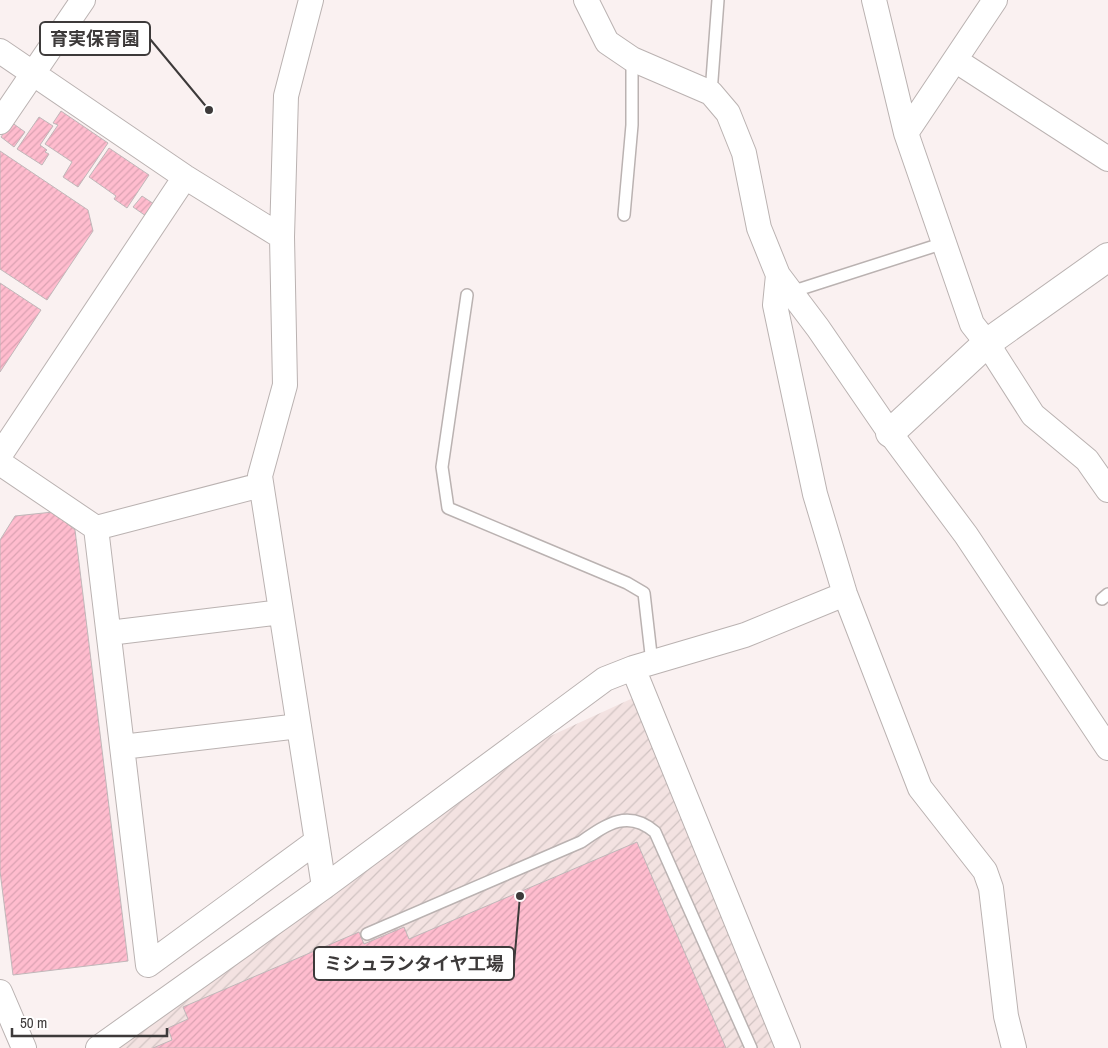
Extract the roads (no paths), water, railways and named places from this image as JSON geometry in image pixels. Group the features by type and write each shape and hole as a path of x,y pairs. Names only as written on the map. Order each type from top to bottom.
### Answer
{"street":[{"path":"0,122 83,0"},
{"path":"311,0 286,96 282,237 285,385 260,476 324,886"},
{"path":"586,0 607,42 632,59 711,93 728,113 744,153 759,228 784,284 818,328 890,433 966,535 1108,748"},
{"path":"874,0 906,133 972,324 987,343 1033,415 1088,460 1108,490"},
{"path":"906,133 995,0"},
{"path":"0,52 185,177 282,237"},
{"path":"955,60 1108,157"},
{"path":"0,455 185,177"},
{"path":"890,433 987,343 1108,257"},
{"path":"784,284 775,305 815,494 845,594 920,788 985,871 990,888 1006,1016 1014,1048"},
{"path":"0,462 96,528 148,965 317,841"},
{"path":"96,528 261,485"},
{"path":"98,1048 324,886 605,679 642,665 746,634 845,594"},
{"path":"109,633 281,612"},
{"path":"642,665 788,1048"},
{"path":"122,747 299,726"},
{"path":"0,992 24,1048"}],"lane":[{"path":"711,93 718,0"},
{"path":"624,215 632,125 632,59"},
{"path":"784,284 944,243"},
{"path":"467,295 442,467 448,508 628,583 644,594 642,665"},
{"path":"367,934 581,842 600,829 625,820 634,820 645,824 655,832 751,1048"}],"place":[{"name":"育実保育園","path":"209,110"},
{"name":"ミシュランタイヤ工場","path":"520,896"}]}
